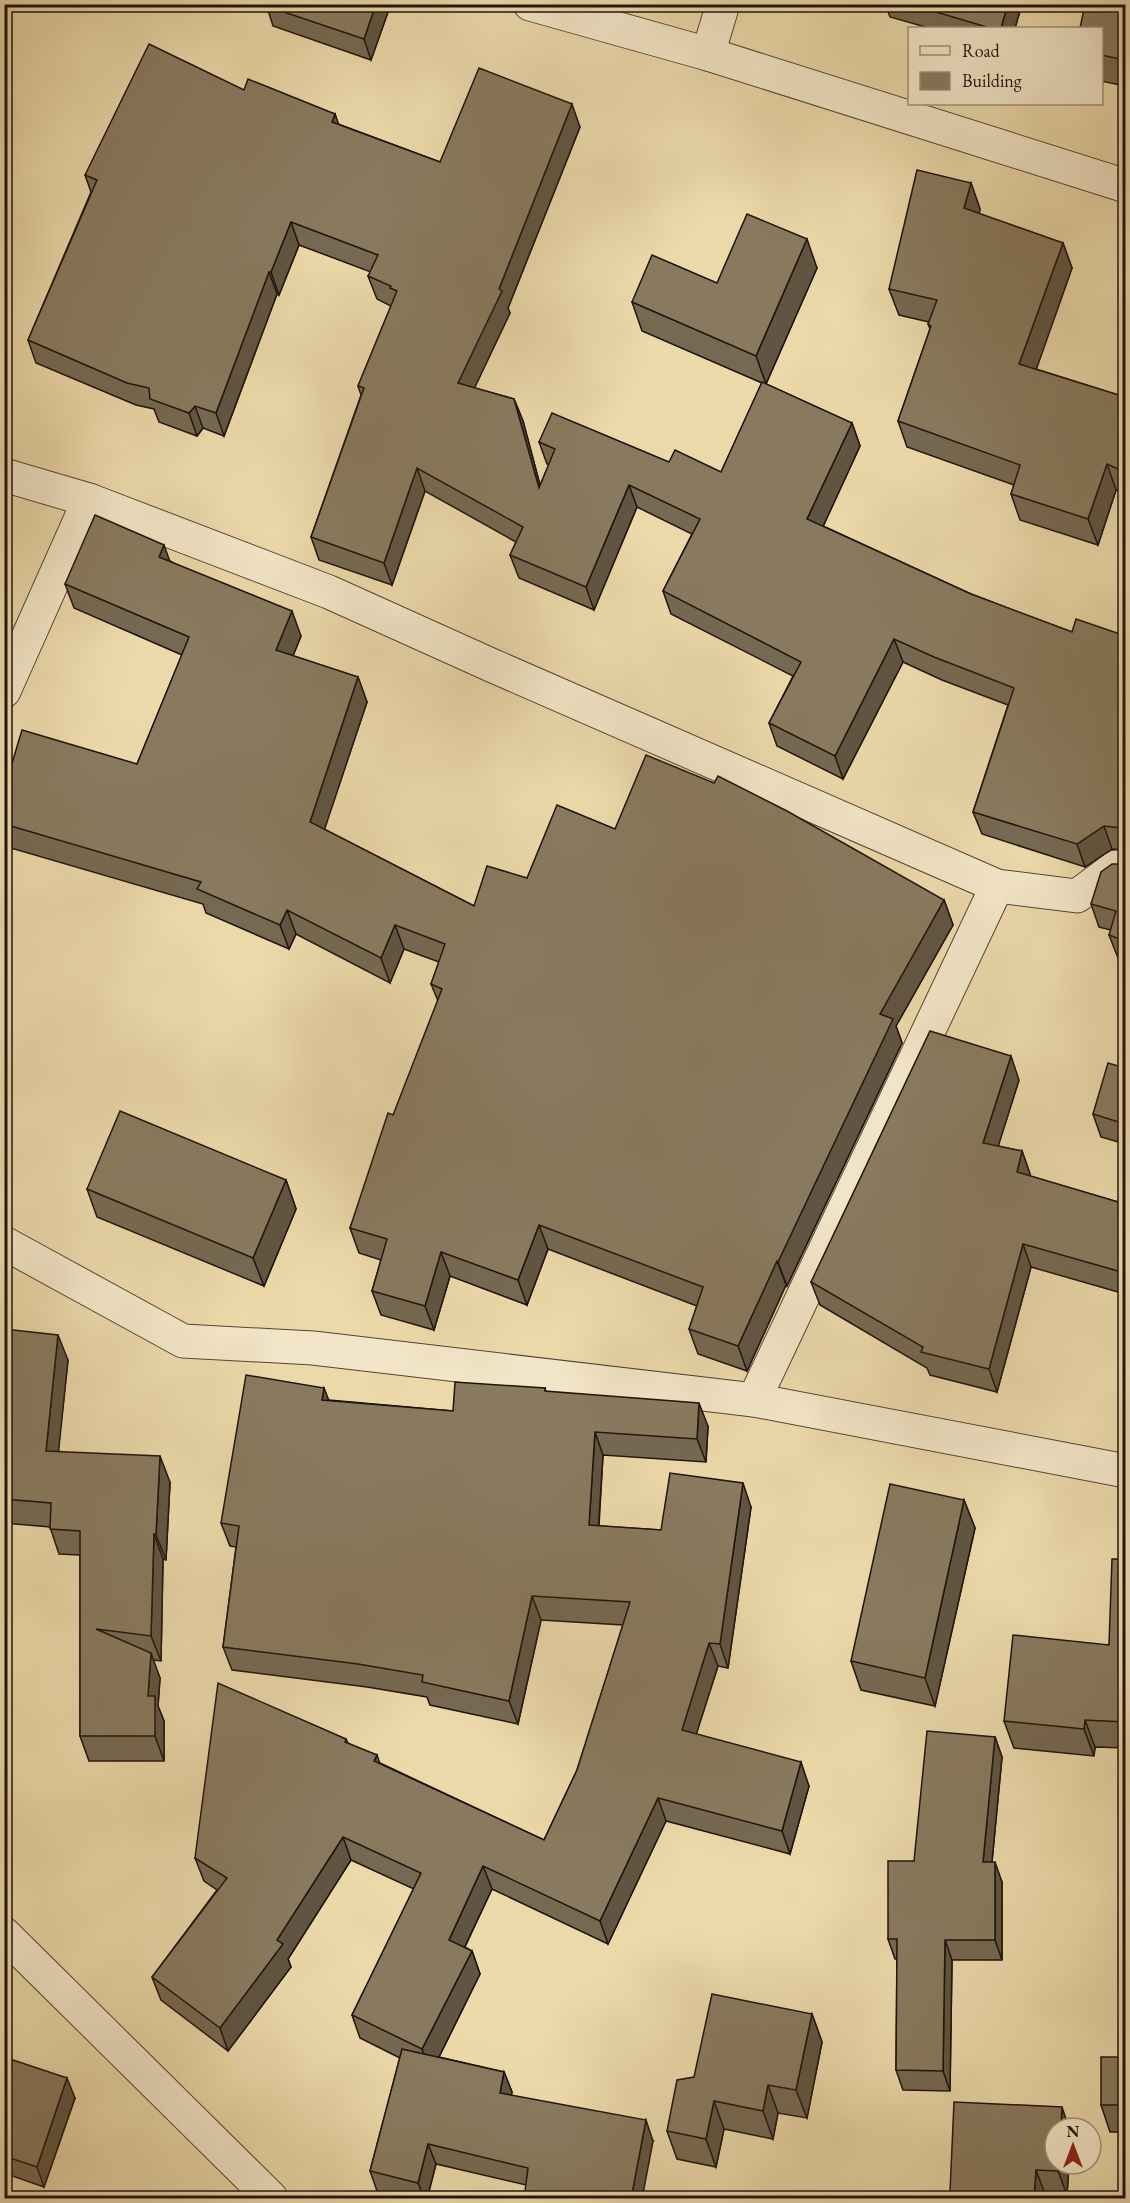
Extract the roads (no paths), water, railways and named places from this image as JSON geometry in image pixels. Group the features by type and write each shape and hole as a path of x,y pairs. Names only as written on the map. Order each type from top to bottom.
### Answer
{"street":[{"path":"530,4 708,54 1125,186"},
{"path":"708,54 723,4"},
{"path":"4,475 90,500 329,592 997,886 1077,896 1116,867 1125,869"},
{"path":"4,691 90,500"},
{"path":"754,1400 997,886"},
{"path":"4,1244 183,1341 313,1347 754,1400 1125,1471"},
{"path":"4,1934 271,2199"}]}
